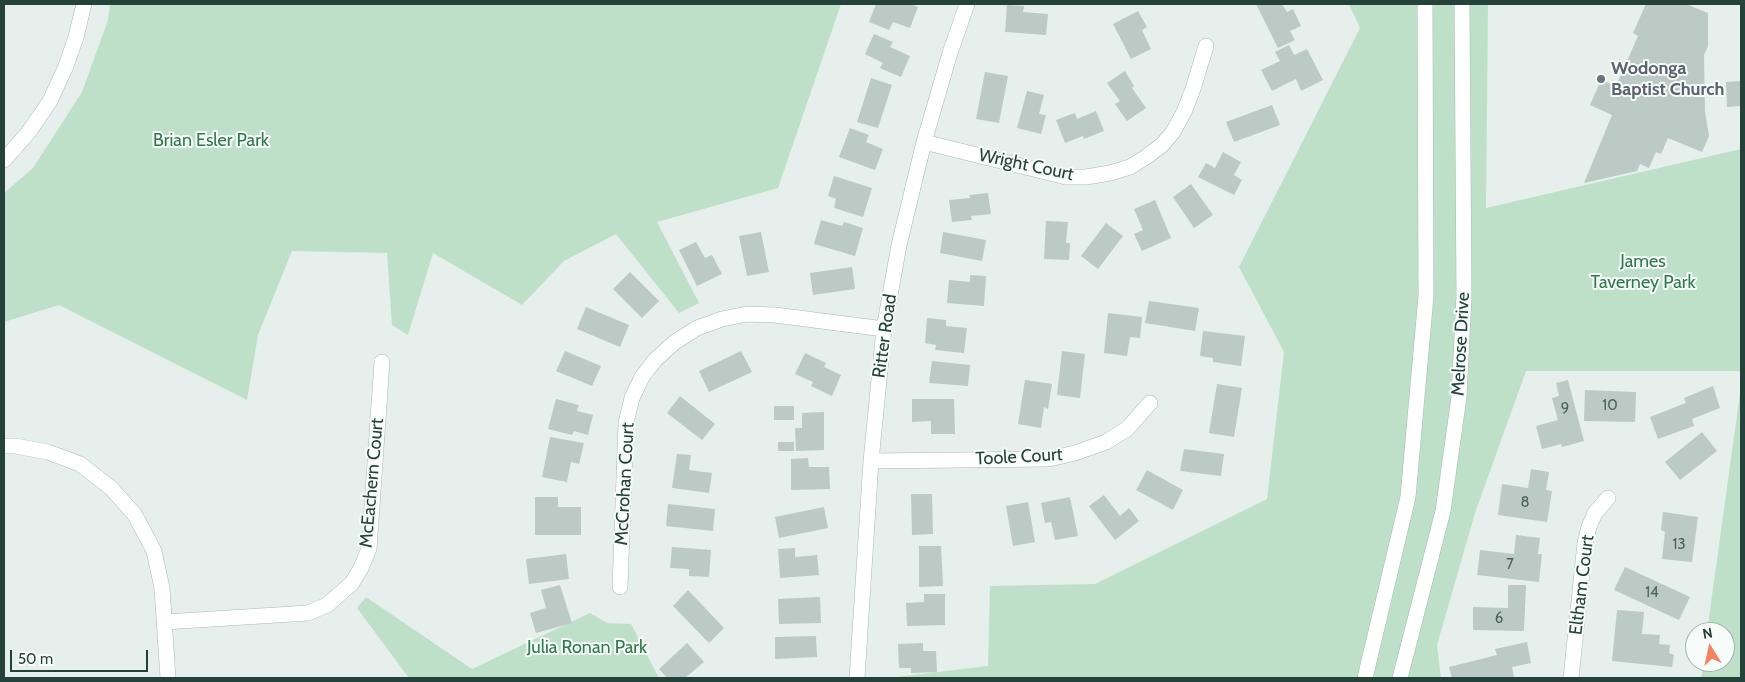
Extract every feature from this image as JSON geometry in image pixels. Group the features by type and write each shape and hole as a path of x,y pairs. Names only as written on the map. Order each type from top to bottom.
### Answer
{"street":[{"path":"4,160 28,133 50,101 66,66 76,37 84,4"},
{"name":"Ritter Road","path":"857,678 871,460 884,329 899,245 924,142 950,53 967,4"},
{"path":"1365,678 1408,497 1426,296 1425,4"},
{"name":"Melrose Drive","path":"1400,678 1442,510 1459,396 1464,296 1462,4"},
{"name":"Wright Court","path":"924,142 1066,177 1086,177 1130,167 1162,145 1173,132 1193,90 1206,46"},
{"name":"McCrohan Court","path":"620,587 626,423 632,398 642,378 655,360 675,342 698,328 722,319 747,314 884,329"},
{"name":"McEachern Court","path":"165,622 308,613 327,605 352,583 361,568 368,549 382,362"},
{"name":"Toole Court","path":"871,460 1049,458 1075,453 1106,442 1127,429 1150,403"},
{"path":"4,446 48,452 80,464 111,488 135,515 154,551 162,588 168,678"},
{"name":"Eltham Court","path":"1571,678 1585,543 1595,513 1608,498"}],"green space":[{"name":"Brian Esler Park","path":"110,4 841,4 778,188 657,222 699,303 679,313 616,234 564,261 522,305 433,253 408,335 392,325 387,253 292,251 258,335 247,400 59,305 4,322 4,193 33,168 82,92 108,20"},
{"name":"James Taverney Park","path":"1349,4 1488,4 1486,208 1741,149 1741,371 1526,371 1475,513 1437,645 1441,678 888,678 988,666 990,586 1095,584 1267,499 1284,352 1239,267 1360,28"},
{"path":"1741,386 1741,678 1701,678 1702,672 1735,672 1735,622 1708,622"},
{"name":"Julia Ronan Park","path":"366,597 472,669 590,613 607,623 631,624 659,678 409,678 357,608"}],"building":[{"path":"876,4 910,4 918,7 910,28 893,22 889,30 869,22"},
{"path":"1256,4 1282,4 1287,12 1293,9 1301,26 1290,31 1295,40 1278,48"},
{"name":"Wodonga Baptist Church","path":"1646,4 1686,4 1708,13 1708,46 1704,55 1705,111 1709,136 1702,152 1668,138 1661,154 1656,152 1649,168 1640,164 1637,171 1584,183 1612,115 1590,105 1601,80 1616,86 1638,36 1633,33"},
{"path":"1007,5 1024,6 1023,12 1048,14 1046,35 1005,32"},
{"path":"1138,11 1147,27 1142,30 1151,49 1131,59 1113,24"},
{"path":"874,34 893,42 890,47 910,56 901,77 880,68 883,63 865,54"},
{"path":"1289,45 1294,55 1307,49 1323,80 1301,91 1296,79 1272,91 1261,70 1280,61 1275,52"},
{"path":"1125,71 1134,86 1132,88 1146,108 1127,121 1115,104 1120,101 1107,83"},
{"path":"985,72 1008,76 999,123 976,119"},
{"path":"871,78 892,85 878,128 857,122"},
{"path":"1741,81 1741,106 1727,107 1726,82"},
{"path":"1027,91 1044,95 1039,114 1046,115 1041,134 1017,128"},
{"path":"1272,105 1280,125 1234,142 1226,122"},
{"path":"1096,111 1104,131 1084,139 1083,136 1065,143 1056,120 1075,113 1077,119"},
{"path":"850,128 869,135 866,142 883,149 875,170 839,157"},
{"path":"1223,152 1241,162 1234,175 1242,180 1234,195 1198,177 1206,163 1215,168"},
{"path":"834,176 872,188 863,217 834,208 836,199 828,196"},
{"path":"1191,184 1213,215 1194,228 1173,197"},
{"path":"988,193 991,214 971,216 972,220 952,222 949,200 970,198 969,195"},
{"path":"1155,200 1171,238 1142,251 1134,234 1143,230 1134,209"},
{"path":"821,220 842,226 844,222 863,228 855,256 814,244"},
{"path":"1046,221 1068,222 1066,243 1070,243 1069,260 1044,259"},
{"path":"1106,223 1123,236 1098,269 1081,256"},
{"path":"761,232 769,272 747,276 739,236"},
{"path":"943,232 986,240 982,261 940,253"},
{"path":"696,242 705,258 712,255 722,274 697,286 679,250"},
{"path":"852,267 855,289 813,295 810,273"},
{"path":"630,272 659,301 642,318 613,289"},
{"path":"970,275 986,276 984,306 947,303 949,280 970,282"},
{"path":"1149,301 1199,308 1195,331 1145,323"},
{"path":"586,307 629,325 620,347 577,329"},
{"path":"1108,313 1142,317 1140,338 1130,337 1127,356 1104,353"},
{"path":"927,318 946,320 946,326 967,328 964,353 935,350 936,345 925,343"},
{"path":"1203,331 1245,336 1241,366 1213,362 1213,358 1200,356"},
{"path":"565,351 601,366 592,386 556,371"},
{"path":"741,351 752,372 709,392 699,371"},
{"path":"1062,351 1085,354 1080,398 1057,395"},
{"path":"805,353 826,363 824,367 841,375 832,396 811,386 813,382 795,374"},
{"path":"932,361 970,365 968,386 929,383"},
{"path":"1025,380 1052,384 1048,409 1044,407 1041,428 1018,424"},
{"path":"1568,380 1584,441 1562,447 1561,444 1542,449 1536,426 1558,420 1552,398 1559,396 1556,383"},
{"path":"1217,384 1242,388 1234,437 1209,433"},
{"path":"1713,386 1720,408 1692,419 1694,426 1658,439 1650,417 1686,403 1684,398"},
{"path":"1585,390 1636,392 1635,422 1584,421"},
{"path":"680,396 715,424 702,440 667,413"},
{"path":"556,399 579,405 577,411 593,415 588,435 574,431 572,435 548,429"},
{"path":"912,399 954,399 955,434 931,434 931,421 912,422"},
{"path":"774,406 794,406 794,420 774,420"},
{"path":"824,412 824,450 796,451 795,428 802,428 802,413"},
{"path":"1702,432 1717,451 1680,480 1665,462"},
{"path":"550,437 584,443 579,464 571,462 567,482 542,477"},
{"path":"778,442 794,442 794,451 778,451"},
{"path":"1184,449 1224,454 1221,476 1180,471"},
{"path":"677,454 691,455 689,470 712,473 709,493 672,488"},
{"path":"808,458 809,467 829,467 830,489 791,490 791,459"},
{"path":"1531,469 1549,472 1546,490 1552,491 1547,522 1498,515 1502,484 1528,488"},
{"path":"1147,470 1183,490 1173,510 1136,490"},
{"path":"911,494 932,494 933,534 912,535"},
{"path":"1104,495 1120,516 1129,508 1139,521 1115,540 1089,506"},
{"path":"535,497 558,497 558,507 581,507 581,535 535,535"},
{"path":"1070,497 1078,536 1055,540 1051,522 1045,523 1041,503"},
{"path":"1028,502 1035,542 1013,546 1006,506"},
{"path":"668,504 715,509 713,531 666,526"},
{"path":"824,507 828,528 779,538 775,517"},
{"path":"1663,512 1698,517 1692,562 1662,559 1665,532 1661,530"},
{"path":"1516,535 1540,538 1538,554 1542,554 1539,582 1477,575 1480,550 1514,554"},
{"path":"919,546 941,546 943,586 919,587"},
{"path":"672,547 711,550 709,577 689,576 689,569 670,568"},
{"path":"795,548 795,557 817,555 819,575 780,578 778,549"},
{"path":"566,554 569,579 529,584 526,559"},
{"path":"1625,567 1690,597 1679,620 1614,590"},
{"path":"560,585 572,623 536,633 530,613 546,608 541,590"},
{"path":"1508,585 1526,585 1524,631 1473,630 1473,607 1508,608"},
{"path":"688,590 724,628 709,643 673,606"},
{"path":"924,594 945,594 945,625 907,626 906,603 924,602"},
{"path":"820,597 821,623 779,624 778,599"},
{"path":"1617,610 1644,612 1642,634 1660,635 1659,644 1670,645 1669,653 1674,655 1672,667 1612,661"},
{"path":"816,636 817,657 775,659 775,637"},
{"path":"1527,642 1531,663 1512,667 1514,677 1452,678 1449,667 1497,655 1495,649"},
{"path":"687,643 704,662 685,678 667,678 659,669"},
{"path":"923,643 923,651 936,651 937,672 911,673 911,668 899,668 898,644"}],"place":[{"name":"Wodonga Baptist Church","path":"1601,79"}]}
